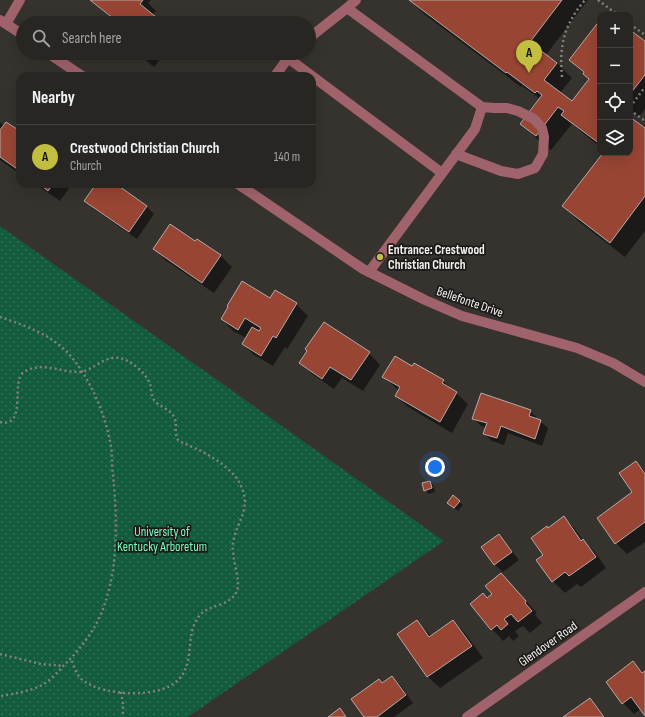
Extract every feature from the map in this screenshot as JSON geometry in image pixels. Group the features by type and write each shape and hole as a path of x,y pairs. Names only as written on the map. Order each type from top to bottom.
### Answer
{"street":[{"path":"16,31 3,22 20,0"},
{"path":"316,32 356,0"},
{"path":"347,8 482,106 507,108 518,111 534,119 542,128 544,154 535,168 518,174 501,172 456,154"},
{"path":"58,60 76,72"},
{"path":"278,72 286,60"},
{"path":"295,60 308,72"},
{"path":"316,79 442,173"},
{"path":"369,272 475,129 482,106"},
{"name":"Bellefonte Drive","path":"244,188 363,270 425,300 462,316 577,348 613,363 645,382"},
{"name":"Glendover Road","path":"466,717 645,592"}],"path":[{"path":"562,77 560,63 567,27 576,11 585,0"},
{"path":"598,0 614,12"},
{"path":"633,26 645,35"},
{"path":"633,103 645,87"},
{"path":"633,112 645,121"},
{"path":"0,317 30,328 51,339 68,353 82,372 93,392 101,412 111,446 116,501 115,553 111,582 103,610 88,637 54,676 39,686 19,693 0,696"},
{"path":"0,422 7,423 14,418 18,400 19,380 23,372 47,366 70,372 82,372 112,358 121,358 129,361 137,367 150,383 154,400 173,416 178,440 199,450 225,467 239,482 242,488 245,508 233,543 233,553 238,583 236,594 229,601 207,609 197,619 192,633 185,672 177,682 166,688 141,693 100,689 83,681 77,674 71,658"},
{"path":"0,654 41,664 64,666"},
{"path":"121,692 123,704 122,717"}],"green space":[{"name":"University of Kentucky Arboretum","path":"0,226 444,541 188,717 0,717"}],"building":[{"path":"90,0 143,0 140,4 155,16 110,16"},
{"path":"409,0 562,0 530,42 557,63 544,80 572,101 589,79 583,74 584,72 569,60 597,24 597,142 561,115 564,111 558,107 536,136 520,124 542,95 537,91 535,93 507,72 506,73"},
{"path":"633,32 645,41 645,75 633,90"},
{"path":"633,119 645,128 645,196 610,243 562,206 601,156 633,156"},
{"path":"6,122 16,128 16,168 0,157 0,130"},
{"path":"93,188 122,188 147,206 129,232 84,201"},
{"path":"170,224 195,241 197,239 221,255 202,283 153,249"},
{"path":"242,281 270,298 275,290 297,303 276,338 273,336 261,356 242,344 252,327 259,331 261,328 245,318 238,330 221,319"},
{"path":"324,322 370,352 351,380 330,367 322,379 299,363 307,351 305,349"},
{"path":"395,356 412,366 414,363 444,380 442,383 457,392 440,422 395,396 400,387 382,377"},
{"path":"481,393 531,410 529,416 541,420 535,439 501,426 497,438 483,434 487,423 472,419"},
{"path":"636,461 645,474 645,522 615,544 597,518 632,492 619,473"},
{"path":"430,481 432,488 424,491 422,483"},
{"path":"453,495 460,501 454,508 447,503"},
{"path":"564,516 581,541 583,539 596,557 569,576 565,572 552,582 536,560 543,555 531,538"},
{"path":"499,534 512,552 494,565 481,547"},
{"path":"501,573 526,601 525,603 532,611 518,622 511,614 504,619 508,624 501,630 497,625 491,630 470,604 483,593 487,598 492,594 485,586"},
{"path":"417,620 429,637 453,620 472,646 427,677 397,634"},
{"path":"633,661 642,673 645,671 645,716 631,697 622,704 606,682"},
{"path":"392,676 406,695 377,717 364,717 351,699 379,679 382,683"},
{"path":"590,698 604,717 563,717"},
{"path":"340,708 346,717 328,717"}],"place":[{"name":"Crestwood Christian Church","path":"529,73"},
{"name":"Entrance: Crestwood Christian Church","path":"380,257"}]}
